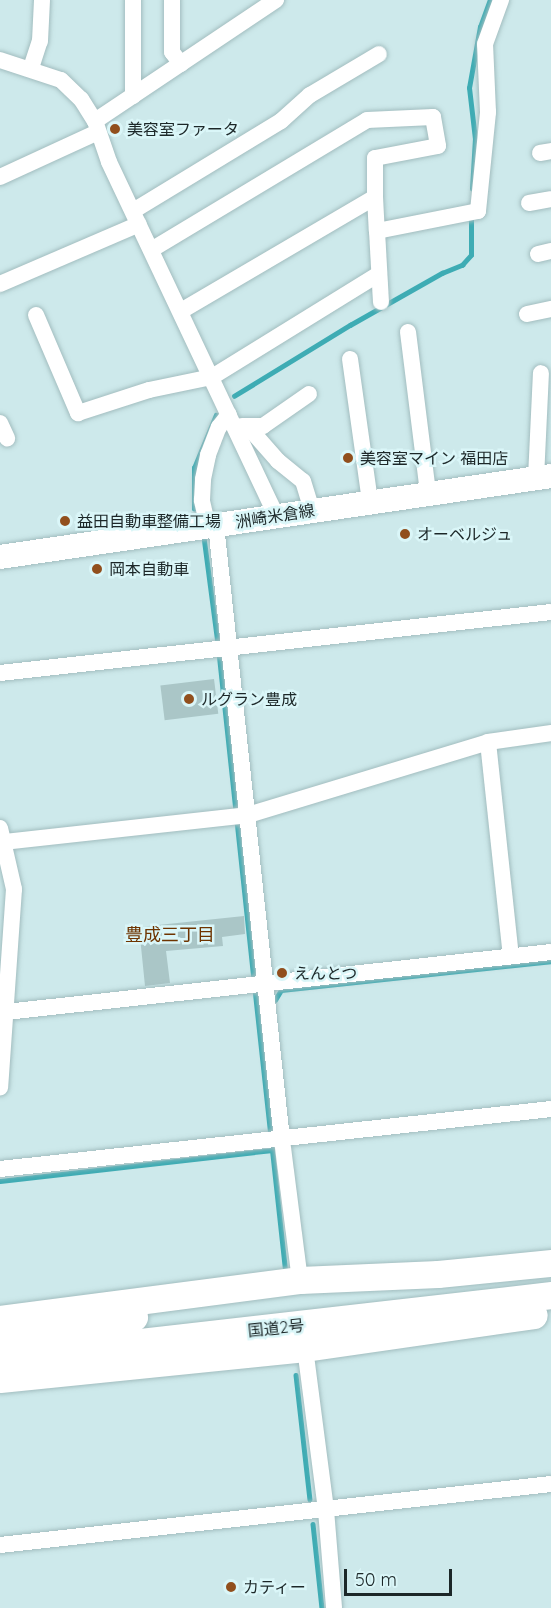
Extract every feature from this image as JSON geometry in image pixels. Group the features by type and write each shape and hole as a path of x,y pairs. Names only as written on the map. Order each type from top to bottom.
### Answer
{"highway":[{"path":"0,1319 300,1280 438,1274 551,1263"},
{"path":"69,1333 170,1308 369,1285 438,1274"},
{"name":"国道2号","path":"0,1339 551,1278"},
{"path":"0,1379 305,1348 551,1307"},
{"name":"国道2号","path":"0,1358 332,1321 358,1330 551,1307"}],"main road":[{"name":"洲崎米倉線","path":"0,558 428,492 544,477"}],"street":[{"path":"32,68 40,41 42,0"},
{"path":"133,0 133,96"},
{"path":"172,0 172,52 181,64"},
{"path":"0,177 96,127 133,96 181,64 257,6 276,0"},
{"path":"377,231 478,211 489,112 485,44 501,0"},
{"path":"0,284 136,218 281,121 310,95 379,54"},
{"path":"0,60 32,68 61,80 81,99 212,377 237,421 276,515"},
{"path":"151,250 367,120 433,117 438,146 375,158 381,302"},
{"path":"181,311 375,197"},
{"path":"529,203 551,199"},
{"path":"36,315 78,413 149,390 212,377 379,274"},
{"path":"527,314 551,309"},
{"path":"408,332 428,492"},
{"path":"350,359 370,501"},
{"path":"541,373 544,477"},
{"path":"300,1280 275,1141 263,991 221,649 212,526 202,500 208,455 219,427 237,421 262,426 309,394"},
{"path":"237,421 303,481 312,510"},
{"path":"0,673 551,612"},
{"path":"0,1088 14,889 2,835 240,816 488,742 551,733"},
{"path":"488,742 512,956"},
{"path":"6,1012 263,991 551,952"},
{"path":"0,1168 275,1141 551,1109"},
{"path":"305,1348 326,1510 334,1608"},
{"path":"0,1545 551,1484"}],"building":[{"name":"ルグラン豊成","path":"214,679 218,714 165,720 160,686"},
{"path":"244,916 245,934 222,937 223,946 166,951 170,983 145,986 139,927"}],"waterway":[{"path":"472,189 475,139 469,88 480,27 490,0"},
{"path":"234,396 350,325 442,273 462,265 471,255 471,216"},
{"path":"194,509 194,468 216,415"},
{"path":"204,537 218,644"},
{"path":"219,652 254,981"},
{"path":"271,1000 275,1000 281,990 551,961"},
{"path":"255,989 286,1273"},
{"path":"0,1181 272,1150"},
{"path":"296,1375 310,1499"},
{"path":"313,1524 322,1608"}],"place":[{"name":"美容室ファータ","path":"115,129"},
{"name":"美容室マイン 福田店","path":"348,458"},
{"name":"益田自動車整備工場","path":"65,521"},
{"name":"オーベルジュ","path":"405,534"},
{"name":"岡本自動車","path":"97,569"},
{"name":"ルグラン豊成","path":"189,699"},
{"name":"えんとつ","path":"282,973"},
{"name":"カティー","path":"231,1587"}],"district":[{"name":"豊成三丁目","path":"170,935"}]}
